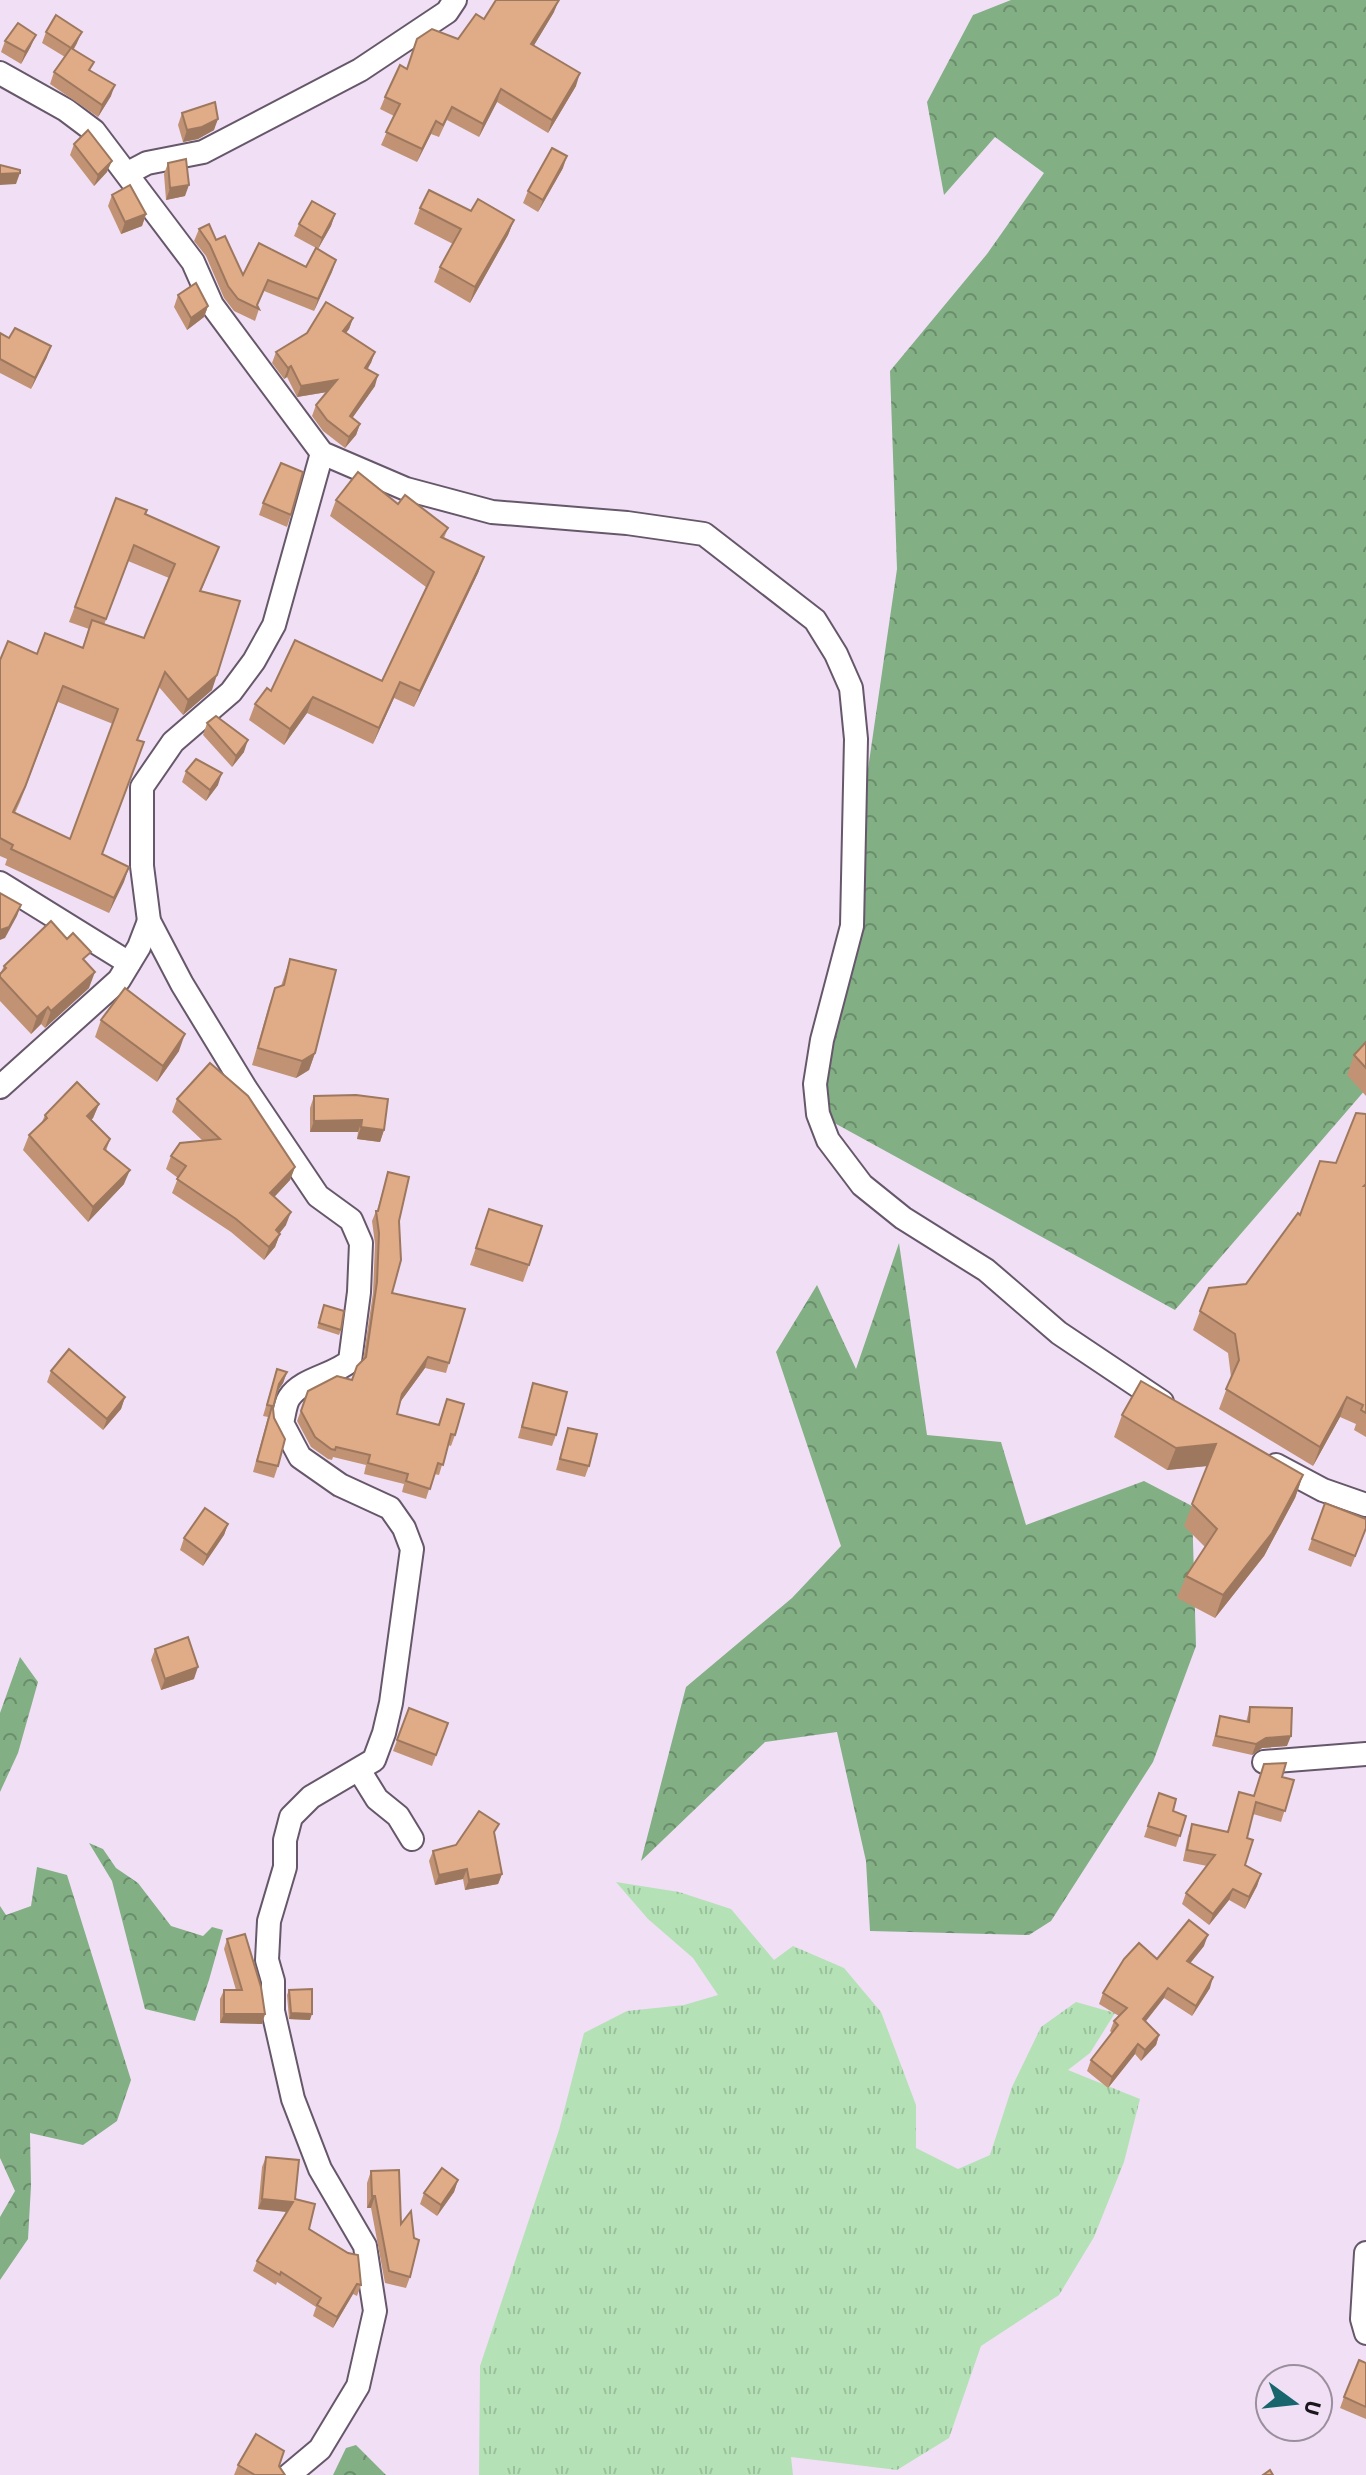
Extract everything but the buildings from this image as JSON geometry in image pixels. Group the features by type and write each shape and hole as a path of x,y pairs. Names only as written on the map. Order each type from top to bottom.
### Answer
{"street":[{"path":"128,173 147,163 203,152 360,70 447,12 455,0"},
{"path":"0,73 66,110 94,131 193,262 212,305 322,453 406,489 492,512 627,523 704,534 815,620 836,654 851,688 856,739 852,926 822,1040 815,1084 818,1114 828,1140 862,1185 903,1218 986,1270 1059,1333 1178,1413"},
{"path":"289,2475 320,2449 358,2386 375,2311 365,2246 320,2169 293,2099 273,2011 273,1981 267,1960 269,1921 285,1867 285,1840 291,1817 311,1797 374,1760 384,1733 394,1684 412,1549 404,1528 390,1508 340,1485 300,1457 282,1423 288,1398 302,1386 342,1368 350,1361 359,1292 361,1243 351,1220 318,1196 246,1089 182,984 149,921 142,866 142,787 173,742 231,692 254,661 274,625 322,453"},
{"path":"0,883 129,963"},
{"path":"0,1087 119,980 139,947 149,921"},
{"path":"1257,1455 1323,1490 1366,1505"},
{"path":"1264,1762 1366,1754"},
{"path":"359,1770 377,1799 398,1816 412,1839"},
{"path":"1366,2253 1362,2319 1366,2333"}],"green space":[{"path":"1011,0 1366,0 1366,1089 1175,1310 818,1114 897,569 890,371 987,254 1044,173 995,137 944,195 927,102 973,15"},
{"path":"899,1243 927,1435 1001,1442 1026,1525 1144,1481 1192,1506 1196,1646 1153,1762 1051,1921 1029,1935 870,1931 866,1861 837,1732 765,1742 641,1861 686,1687 792,1598 841,1546 776,1352 817,1285 856,1369"},
{"path":"20,1657 38,1682 18,1753 0,1792 0,1713"},
{"path":"89,1843 103,1849 116,1868 138,1883 171,1926 203,1936 212,1927 223,1930 195,2021 145,2009 112,1881"},
{"path":"37,1867 67,1875 131,2080 117,2121 83,2145 30,2133 28,2239 0,2280 0,2217 15,2191 0,2158 0,1906 6,1915 31,1906"},
{"path":"616,1882 679,1892 731,1909 774,1960 793,1946 844,1968 881,2012 916,2105 916,2148 958,2169 990,2155 1012,2087 1041,2027 1076,2002 1115,2013 1090,2053 1068,2070 1140,2099 1124,2162 1094,2237 1059,2295 981,2346 949,2438 897,2470 791,2457 793,2475 479,2475 480,2366 559,2130 584,2033 627,2011 684,2005 718,1995 693,1958 648,1919"},
{"path":"356,2445 386,2475 333,2475 346,2448"}]}
